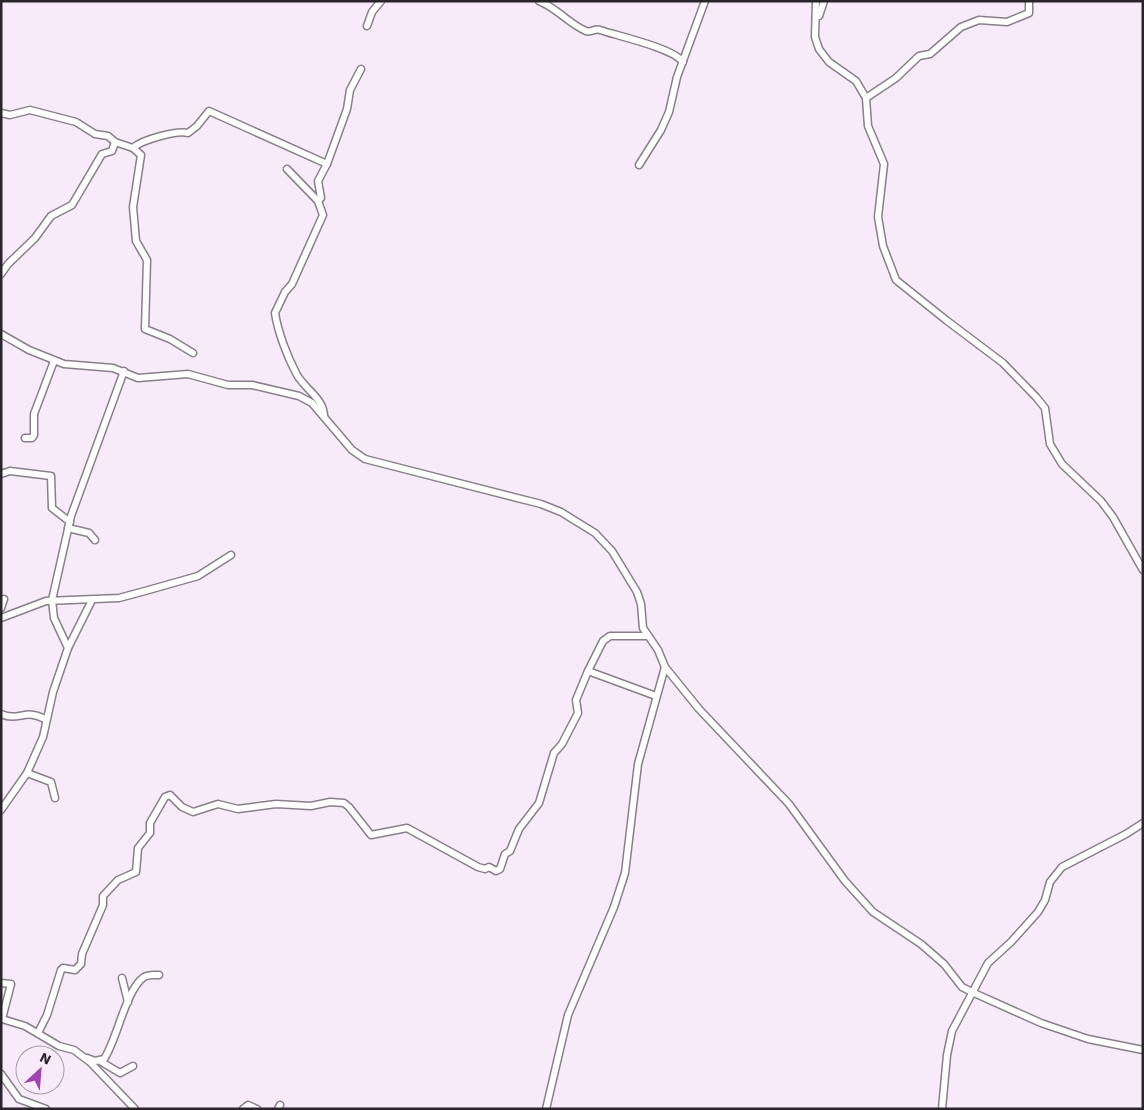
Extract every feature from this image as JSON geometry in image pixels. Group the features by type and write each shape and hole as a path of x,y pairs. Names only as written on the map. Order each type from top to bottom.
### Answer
{"street":[{"path":"367,26 372,12 381,1"},
{"path":"540,1 550,5 584,30 591,32 599,29 624,35 667,52 683,62"},
{"path":"639,165 661,130 705,1"},
{"path":"816,1 816,37 819,49 829,62 856,81 866,98 868,126 884,164 878,217 883,246 896,280 1003,363 1036,397 1045,408 1050,444 1062,464 1101,501 1113,517 1143,570"},
{"path":"816,23 824,1"},
{"path":"866,98 896,78 919,56 930,54 961,27 979,20 1002,22 1015,19 1028,13 1028,1"},
{"path":"318,201 321,198 318,181 327,164 349,104 350,90 360,69"},
{"path":"1,113 10,115 30,110 76,122 95,134 108,136 115,142 133,148 142,155 137,178 134,222 136,241 148,260 145,330 170,339 193,354"},
{"path":"133,148 145,139 154,140 183,132 188,133 197,126 205,113 209,111 327,164"},
{"path":"1,274 8,264 35,238 51,216 72,205 102,154 112,150 115,142"},
{"path":"287,169 318,201 323,216 292,284 285,292 275,313 297,375 308,391 322,403 324,416"},
{"path":"1,334 29,350 64,364 113,368 138,378 188,374 228,385 260,387 299,396 312,403 352,450 365,459 541,504 580,522 595,533 612,551 625,571 642,604 643,628 658,650 665,667 699,709 789,804 860,899 873,912 921,944 944,964 962,987 1041,1024 1088,1039 1143,1050"},
{"path":"25,438 32,438 34,435 34,414 54,361"},
{"path":"68,648 54,618 52,600 69,525 85,474 124,372"},
{"path":"1,474 10,471 51,476 52,508 69,525 89,533 95,540"},
{"path":"1,618 20,612 31,605 52,600 119,598 198,576 231,555"},
{"path":"1,608 4,598"},
{"path":"1,810 27,773 43,737 45,720 68,648 92,600"},
{"path":"38,1033 47,1015 61,970 63,968 74,970 80,964 82,954 103,905 104,896 118,880 136,872 140,842 150,833 150,823 165,797 173,796 182,807 193,812 218,804 238,810 276,804 311,806 330,802 344,803 349,806 371,835 407,828 478,867 489,867 498,870 519,829 539,803 554,753 562,744 578,713 576,700 603,641 610,636 648,636"},
{"path":"546,1109 568,1015 614,907 625,873 638,764 665,667"},
{"path":"588,671 656,696"},
{"path":"1,714 9,717 34,714 45,720"},
{"path":"27,773 51,782 55,798"},
{"path":"942,1109 949,1042 956,1024 974,993 988,963 1038,912 1045,900 1050,882 1062,867 1126,834 1143,823"},
{"path":"100,1061 108,1053 128,1002 142,978 149,974 159,975"},
{"path":"122,978 128,1002"},
{"path":"1,983 11,984 2,1018 25,1026 59,1046 74,1050 135,1109"},
{"path":"83,1057 100,1061 120,1073 133,1066"},
{"path":"1,1074 19,1099 46,1109"},
{"path":"243,1109 248,1105 257,1109"}]}
